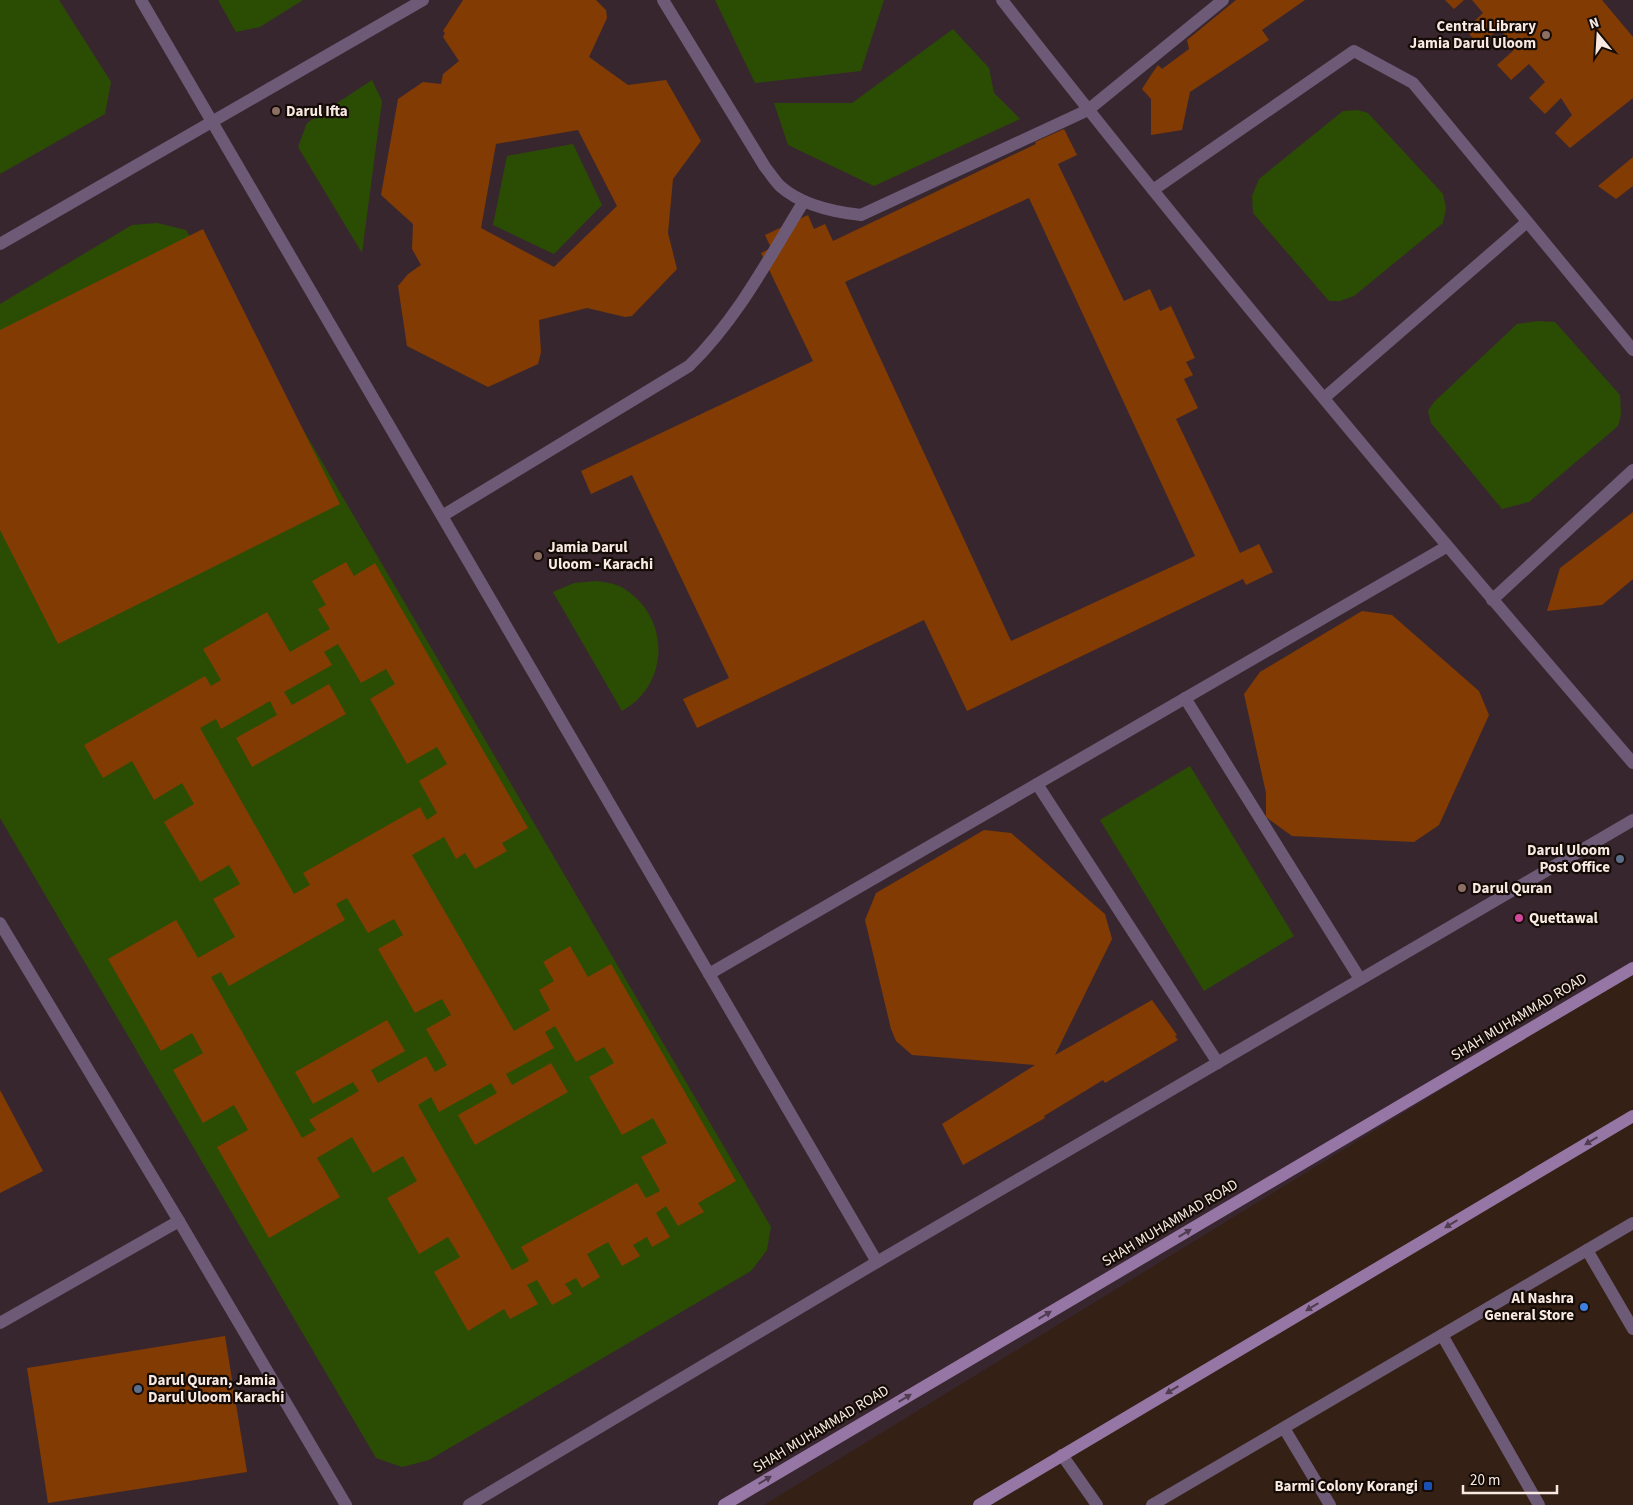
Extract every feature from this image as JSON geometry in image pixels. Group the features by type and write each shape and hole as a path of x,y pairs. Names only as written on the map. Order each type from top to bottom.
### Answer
{"street":[{"path":"142,0 211,122 877,1262"},
{"path":"0,244 423,0"},
{"path":"663,0 765,167 780,185 804,200 836,212 861,215 1088,110 1223,0"},
{"path":"1002,0 1088,110 1446,547 1633,763"},
{"path":"1153,190 1354,51 1412,83 1633,350"},
{"path":"442,516 689,366 714,342 731,320 804,200"},
{"path":"1324,398 1527,222"},
{"path":"1492,600 1633,470"},
{"path":"709,974 1446,547"},
{"path":"1185,698 1360,979"},
{"path":"1037,784 1218,1063"},
{"path":"469,1505 877,1262 1633,820"},
{"path":"0,923 179,1221 346,1505"},
{"name":"SHAH MUHAMMAD ROAD","path":"724,1505 1633,968"},
{"path":"979,1505 1633,1116"},
{"path":"0,1323 179,1221"},
{"path":"1152,1505 1633,1224"},
{"path":"1587,1250 1633,1329"},
{"path":"1442,1335 1539,1505"},
{"path":"1284,1428 1330,1505"},
{"path":"1062,1455 1097,1505"}],"shaded area":[{"path":"0,0 1633,0 1633,972 764,1505 0,1505"}],"green space":[{"path":"0,0 59,0 111,82 105,114 0,174"},
{"path":"218,0 303,0 260,27 236,32"},
{"path":"715,0 884,0 861,71 755,83"},
{"path":"953,29 989,68 994,93 1020,119 874,186 788,145 774,103 852,103"},
{"path":"372,80 382,101 362,253 298,147 307,123"},
{"path":"1357,110 1368,113 1443,194 1446,208 1443,223 1354,296 1340,301 1329,301 1253,213 1252,196 1259,179 1343,111"},
{"path":"573,144 602,205 554,254 493,225 507,156"},
{"path":"157,223 186,230 771,1227 767,1250 751,1271 429,1460 402,1467 376,1458 0,818 0,304 132,225"},
{"path":"1537,321 1555,322 1620,395 1621,415 1618,426 1529,502 1502,509 1431,423 1428,411 1434,402 1517,324"},
{"path":"596,581 619,586 633,595 653,621 657,637 656,668 650,683 638,699 622,711 553,592 574,583"},
{"path":"1190,766 1294,936 1204,991 1100,820"}],"building":[{"path":"463,0 596,0 606,10 607,18 589,57 628,85 666,80 701,141 673,179 668,233 677,269 632,316 625,317 587,308 539,320 541,352 538,364 488,387 407,346 398,286 408,274 421,265 412,249 413,224 381,195 398,99 423,82 441,84 443,74 459,61 443,37 445,33 443,31","holes":["578,130 617,206 554,267 481,228 496,144"]},
{"path":"1236,0 1305,0 1262,30 1269,40 1190,92 1182,130 1151,135 1151,99 1142,89 1158,65 1162,69 1189,49 1187,40"},
{"path":"1445,0 1464,0 1454,9"},
{"path":"1472,0 1602,0 1633,37 1633,98 1570,148 1555,133 1572,115 1561,98 1545,114 1529,98 1545,82 1529,64 1511,80 1497,65 1514,50 1500,29 1477,45 1466,29 1483,13"},
{"path":"1064,129 1077,155 1058,164 1124,301 1150,289 1160,311 1171,306 1195,358 1186,362 1193,375 1184,379 1198,408 1176,419 1240,553 1259,544 1273,572 1246,585 1243,579 967,711 924,620 697,728 683,699 729,678 632,475 591,494 581,471 813,361 761,253 771,248 765,235 808,215 814,229 825,224 833,241 1036,144 1035,142","holes":["1029,198 1195,556 1011,641 845,282"]},
{"path":"1633,157 1633,186 1616,199 1598,186"},
{"path":"203,229 340,504 58,644 0,530 0,330"},
{"path":"1633,512 1633,579 1602,605 1547,611 1560,568"},
{"path":"346,562 354,576 375,563 528,828 502,843 507,851 475,869 465,853 456,859 444,837 412,855 514,1031 550,1010 539,990 554,981 543,962 570,946 588,977 611,964 736,1181 698,1203 704,1212 678,1226 666,1206 656,1213 670,1237 652,1247 647,1237 633,1245 640,1256 622,1266 608,1242 587,1254 600,1277 582,1288 576,1278 565,1284 572,1294 552,1305 537,1280 527,1285 538,1304 510,1319 504,1309 468,1331 434,1272 460,1257 448,1237 419,1254 387,1198 417,1181 403,1156 373,1173 352,1137 317,1158 340,1197 269,1238 217,1147 248,1130 234,1105 203,1123 173,1070 203,1053 192,1033 161,1051 108,959 176,920 198,958 235,937 213,899 240,884 229,865 200,882 164,822 194,804 182,783 154,800 132,761 103,778 84,745 205,676 211,686 221,680 203,649 267,612 290,652 330,629 318,609 326,605 312,581","holes":["338,644 361,683 386,669 395,684 370,699 407,764 437,747 447,764 419,781 437,813 427,820 420,807 303,873 310,885 294,894 200,728 216,719 221,729 270,701 277,715 236,738 252,767 346,714 329,684 292,705 284,692 332,665 324,652","347,898 368,933 394,919 403,935 378,949 415,1013 442,999 451,1015 426,1029 447,1065 435,1072 426,1056 378,1083 371,1070 405,1051 387,1020 295,1072 313,1104 353,1082 359,1091 309,1120 316,1130 302,1138 211,977 221,972 229,986 345,920 336,904","555,1026 576,1062 604,1047 614,1063 589,1077 622,1135 653,1118 667,1143 641,1157 660,1191 646,1198 637,1183 521,1247 529,1261 512,1270 418,1105 431,1097 439,1112 491,1083 497,1093 458,1115 475,1145 568,1092 551,1063 512,1085 506,1074 554,1048 545,1032"]},
{"path":"1362,611 1392,615 1479,691 1489,715 1439,825 1414,842 1292,836 1266,817 1266,793 1244,694 1260,672"},
{"path":"984,830 1011,833 1105,914 1112,939 1055,1055 1152,1000 1177,1035 1175,1036 1178,1040 1105,1083 1103,1080 1044,1116 1045,1118 963,1165 942,1124 1035,1065 912,1055 896,1041 891,1029 865,920 876,893"},
{"path":"0,1090 43,1171 0,1193"},
{"path":"225,1336 247,1472 48,1503 27,1368"}],"place":[{"name":"Central Library Jamia Darul Uloom","path":"1546,35"},
{"name":"Darul Ifta","path":"276,111"},
{"name":"Jamia Darul Uloom - Karachi","path":"538,556"},
{"name":"Darul Uloom Post Office","path":"1620,859"},
{"name":"Darul Quran","path":"1462,888"},
{"name":"Quettawal","path":"1519,918"},
{"name":"Al Nashra General Store","path":"1584,1307"},
{"name":"Darul Quran, Jamia Darul Uloom Karachi","path":"138,1389"},
{"name":"Barmi Colony Korangi","path":"1428,1486"}]}
